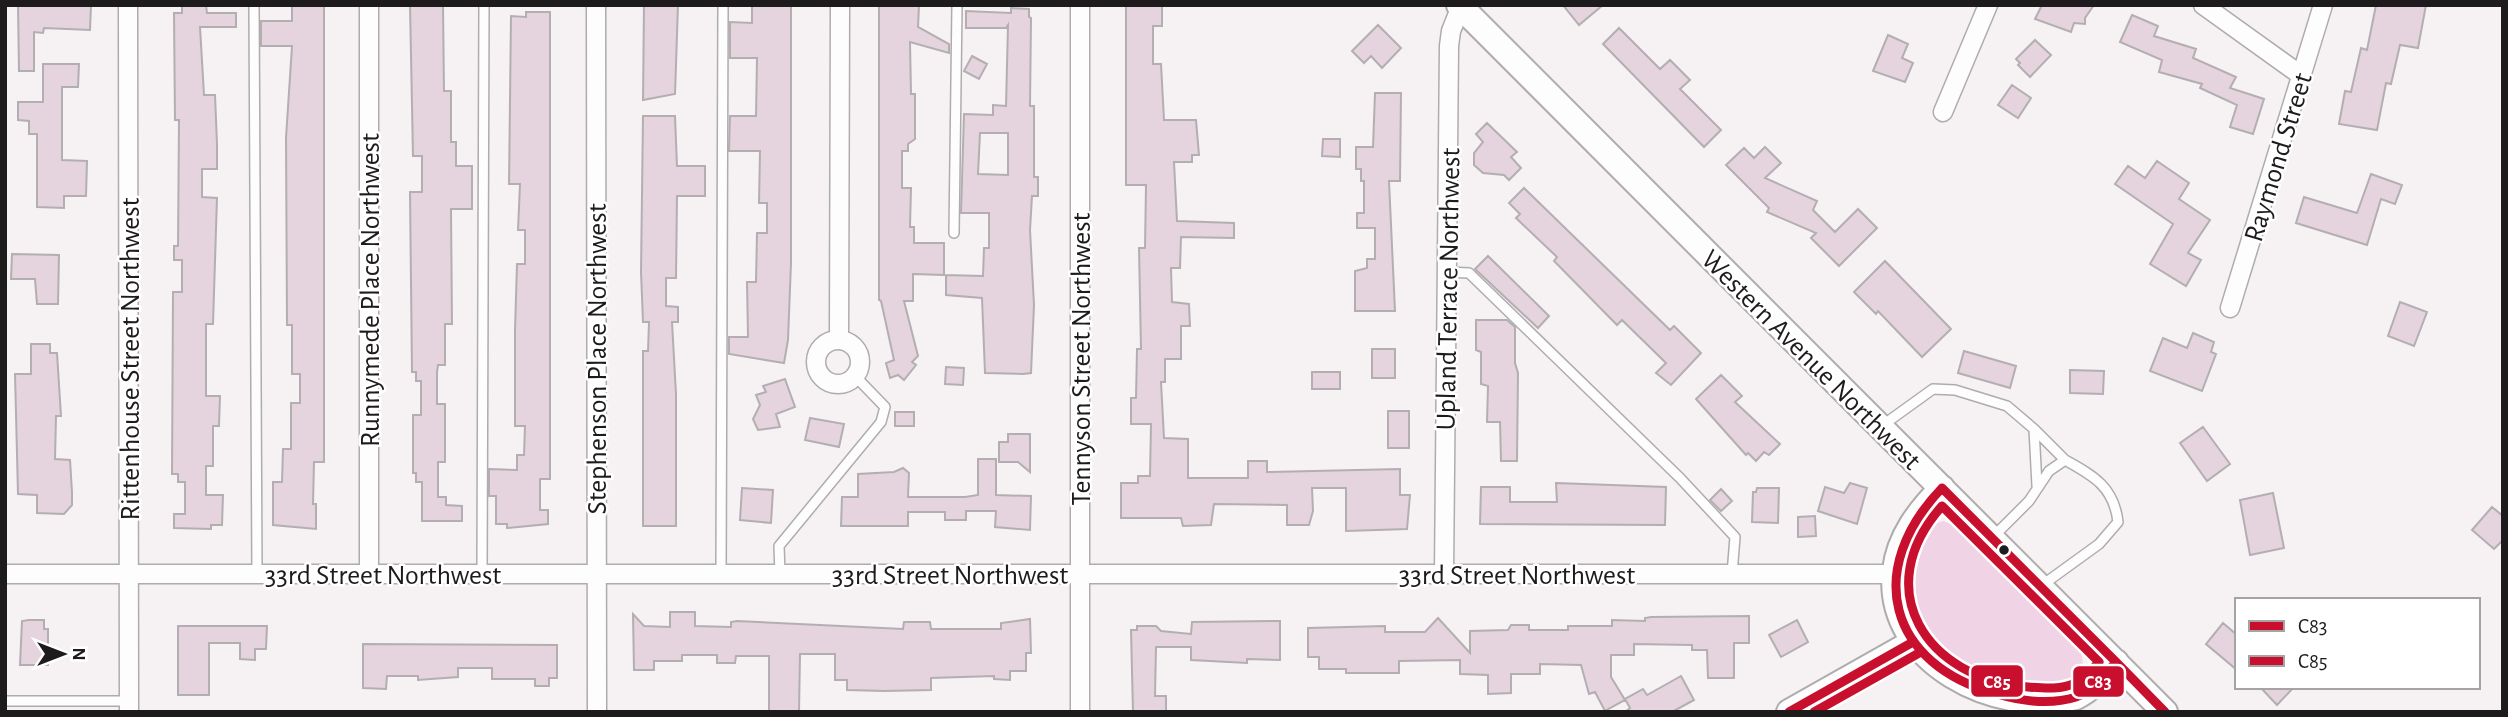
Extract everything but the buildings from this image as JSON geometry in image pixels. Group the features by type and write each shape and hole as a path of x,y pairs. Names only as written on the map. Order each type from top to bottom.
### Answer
{"street":[{"name":"Rittenhouse Street Northwest","path":"128,5 129,706"},
{"name":"Runnymede Place Northwest","path":"369,5 369,574"},
{"name":"Stephenson Place Northwest","path":"596,5 597,712"},
{"path":"839,340 840,5"},
{"name":"Tennyson Street Northwest","path":"1080,5 1080,712"},
{"path":"1943,113 1988,5"},
{"path":"2203,5 2302,76"},
{"name":"Raymond Street","path":"2230,308 2323,5"},
{"name":"Upland Terrace Northwest","path":"1444,574 1449,46 1460,6"},
{"name":"Western Avenue Northwest","path":"1460,6 2165,712"},
{"path":"839,340 857,350 860,363 855,376 849,382 835,385 818,372 816,364 819,350 825,344 839,340"},
{"path":"1942,488 1912,522 1902,544 1895,574 1900,611 1913,642 1938,671 1963,689 2001,705 2029,710 2073,698 2089,689 2116,663"},
{"name":"33rd Street Northwest","path":"5,574 1895,574"},
{"path":"1789,712 1913,642"}],"lane":[{"path":"254,5 257,574"},
{"path":"482,574 484,5"},
{"path":"721,574 723,5"},
{"path":"954,233 957,5"},
{"path":"1447,272 1469,273 1680,478 1735,537 1732,574"},
{"path":"780,574 779,545 881,422 885,407 855,376"},
{"path":"1882,426 1933,389 1955,390 2007,406 2065,460 2087,472 2107,490 2116,501 2118,522 2099,544 2040,586"},
{"path":"2034,429 2037,487"},
{"path":"1992,538 2017,514 2049,471 2065,460"},
{"path":"5,701 129,706"}],"shaded area":[{"path":"1943,521 1957,526 2081,651 2084,671 2073,685 2029,695 1960,671 1933,645 1915,610 1911,590 1913,551 1923,528"}],"transit line":[{"name":"C83","path":"1942,488 2116,662 2087,691 2076,697 2046,701 1997,694 1960,680 1931,661 1911,637 1899,610 1896,581 1902,550 1917,519 1942,488"},
{"name":"C85","path":"1942,506 2099,662 2085,677 2070,685 2052,688 2028,687 1992,680 1961,667 1936,648 1919,625 1910,598 1910,568 1920,537 1942,506"},
{"name":"C83","path":"1789,712 1913,642"},
{"name":"C85","path":"1814,712 1919,653"},
{"name":"C83","path":"2116,662 2165,712"}]}
